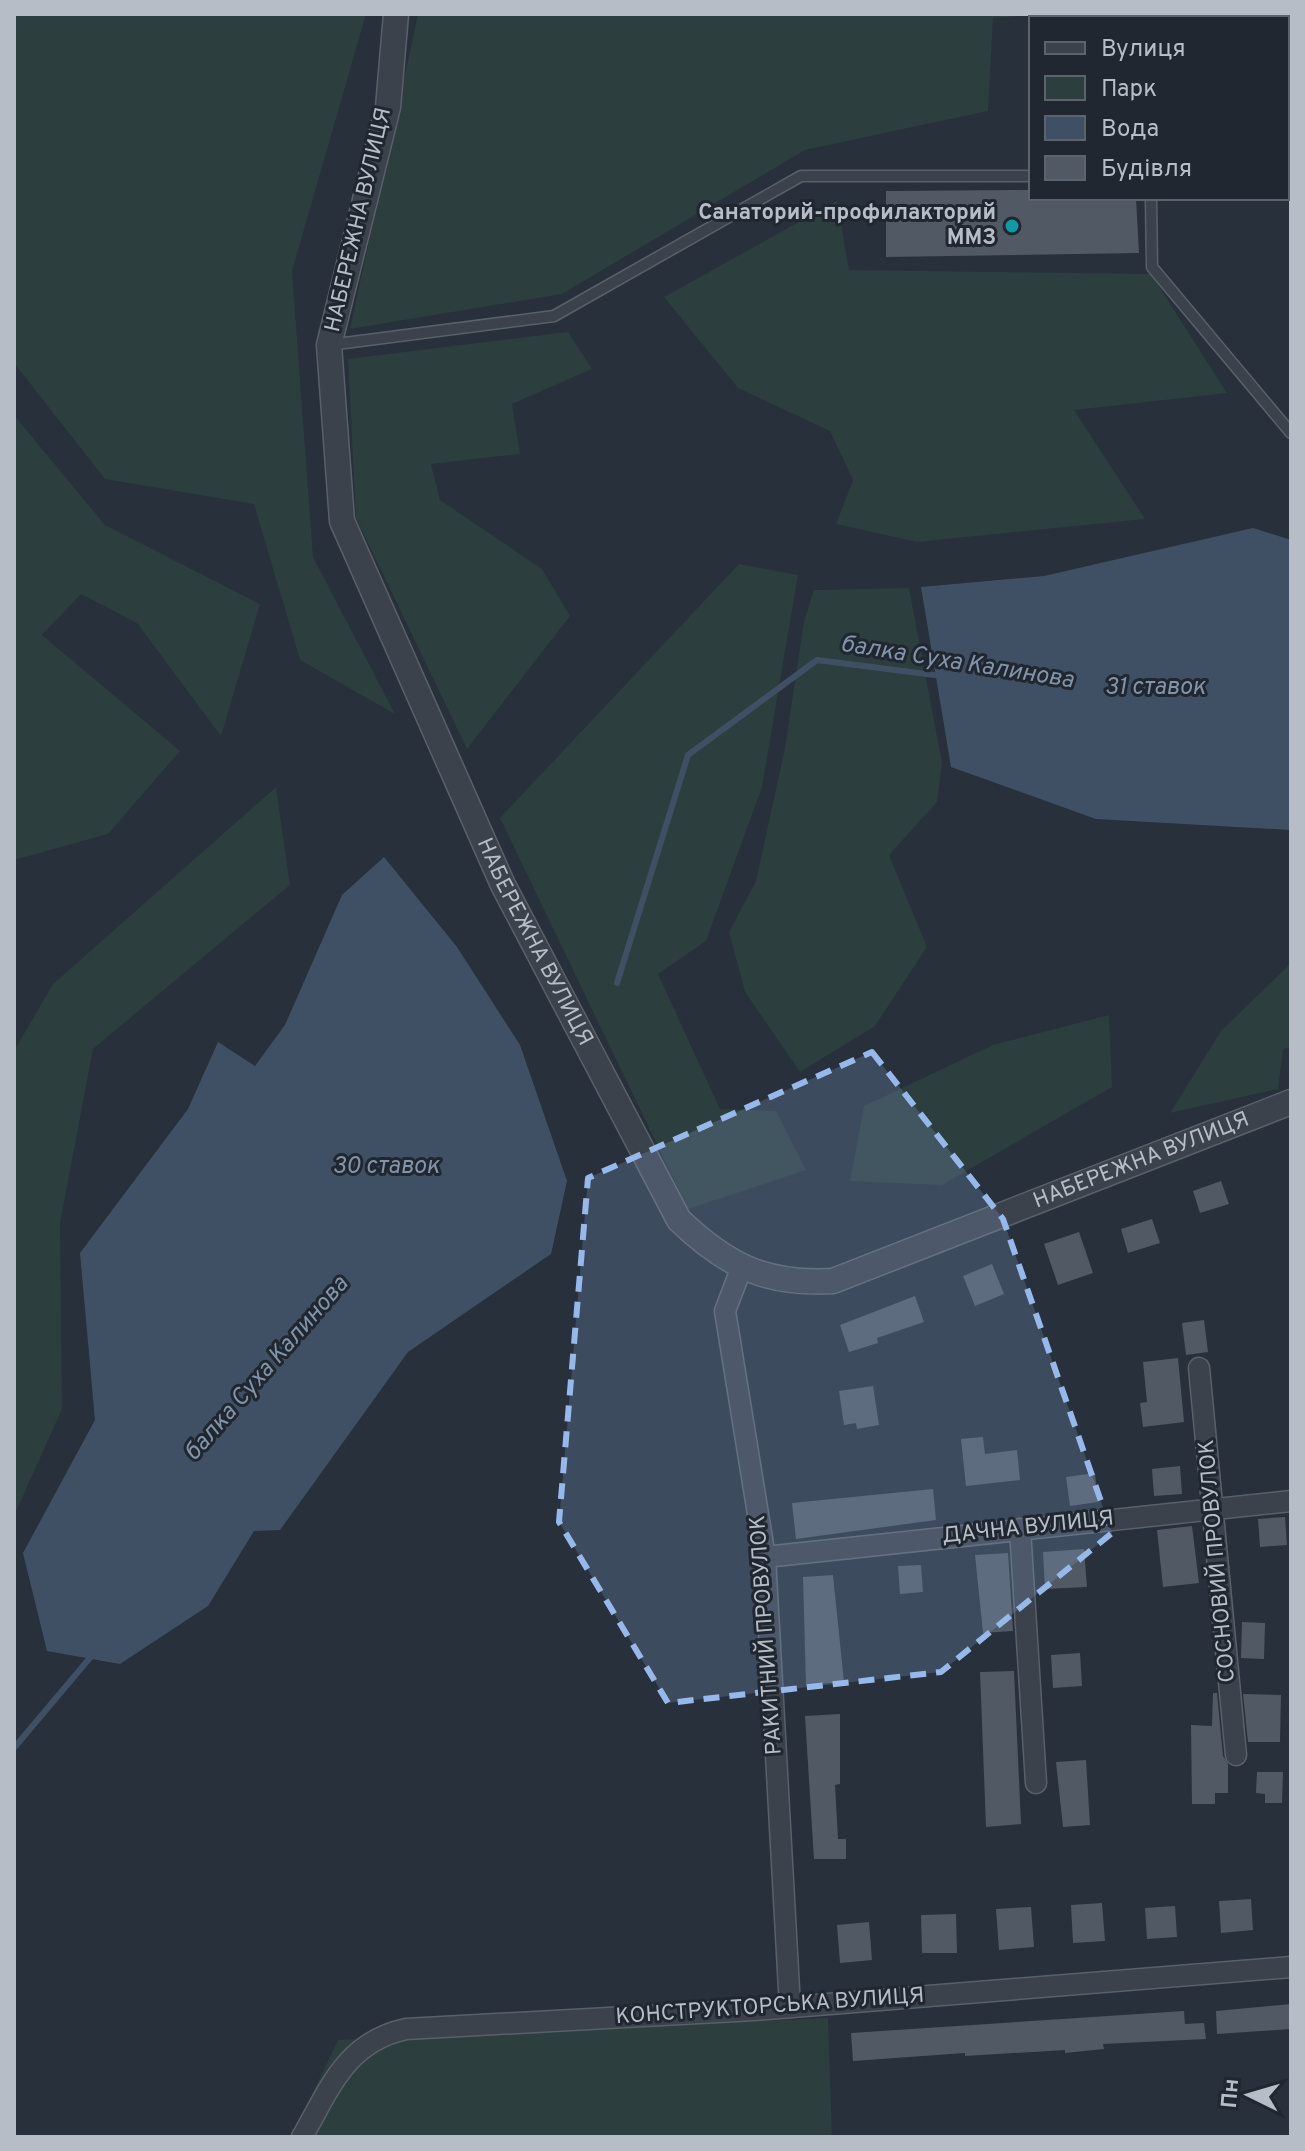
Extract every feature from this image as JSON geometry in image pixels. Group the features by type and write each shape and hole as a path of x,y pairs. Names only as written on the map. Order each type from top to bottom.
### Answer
{"street":[{"name":"НАБЕРЕЖНА ВУЛИЦЯ","path":"396,14 388,107 329,345 342,521 486,847 679,1220 708,1247 741,1269 813,1282 853,1275 1291,1102"},
{"name":"РАКИТНИЙ ПРОВУЛОК","path":"741,1269 725,1311 765,1557 790,2007"},
{"name":"СОСНОВИЙ ПРОВУЛОК","path":"1199,1368 1215,1507 1236,1755"},
{"name":"ДАЧНА ВУЛИЦЯ","path":"765,1557 1291,1501"},
{"path":"1020,1529 1036,1783"},
{"name":"КОНСТРУКТОРСЬКА ВУЛИЦЯ","path":"302,2137 345,2064 363,2045 387,2033 406,2029 790,2007 1291,1967"}],"lane":[{"path":"329,345 554,316 801,176 1029,176"},
{"path":"1151,200 1152,267 1291,433"}],"highlighted area":[{"path":"872,1052 1003,1219 1112,1533 941,1672 668,1703 559,1522 588,1178"}],"green space":[{"path":"14,14 366,14 292,271 313,557 395,714 300,660 254,504 105,479 14,363"},
{"path":"418,14 1048,14 993,18 988,111 805,150 562,294 350,329"},
{"path":"837,201 849,270 1151,274 1227,393 1074,410 1145,519 917,542 836,524 853,480 830,431 738,388 664,297"},
{"path":"568,332 592,369 512,404 520,454 431,464 440,500 542,569 570,616 467,749 356,518 348,359"},
{"path":"14,415 105,525 260,604 221,736 137,623 81,594 42,635 180,751 108,834 14,860"},
{"path":"739,564 798,575 762,787 706,941 658,974 720,1109 776,1111 806,1170 688,1209 500,818"},
{"path":"909,588 942,763 937,802 889,855 927,947 875,1026 800,1072 745,992 729,932 756,881 785,748 804,621 814,590"},
{"path":"276,787 290,885 93,1049 60,1223 62,1409 14,1516 14,1051 53,984"},
{"path":"1291,963 1291,1047 1283,1049 1278,1089 1170,1113 1221,1031"},
{"path":"1109,1015 1112,1087 942,1185 850,1181 864,1106 993,1045"},
{"path":"828,2018 832,2137 292,2137 338,2040"}],"water":[{"name":"31 ставок","path":"1253,528 1291,540 1291,830 1096,819 951,767 921,587 1044,576"},
{"name":"30 ставок","path":"384,857 457,947 520,1045 567,1181 551,1254 408,1352 280,1530 254,1531 208,1606 120,1664 47,1651 23,1553 95,1420 80,1253 188,1109 218,1042 255,1066 285,1025 342,895"}],"building":[{"name":"Санаторий-профилакторий ММЗ","path":"1029,190 1029,200 1136,200 1139,253 886,257 886,191"},
{"path":"1221,1181 1229,1204 1200,1213 1193,1191"},
{"path":"1152,1219 1160,1243 1128,1253 1121,1229"},
{"path":"1079,1232 1093,1273 1058,1285 1044,1244"},
{"path":"992,1264 1004,1294 975,1306 963,1276"},
{"path":"915,1296 924,1322 877,1338 878,1343 849,1352 840,1325"},
{"path":"1204,1320 1208,1352 1186,1355 1182,1323"},
{"path":"1178,1358 1184,1422 1143,1427 1140,1403 1147,1402 1143,1362"},
{"path":"873,1386 879,1425 857,1429 856,1423 844,1425 839,1391"},
{"path":"983,1437 985,1454 1017,1450 1020,1480 966,1486 961,1439"},
{"path":"1180,1466 1182,1494 1154,1496 1152,1469"},
{"path":"1095,1473 1098,1502 1070,1506 1066,1477"},
{"path":"933,1489 936,1520 796,1539 792,1503"},
{"path":"1285,1517 1287,1545 1260,1547 1258,1519"},
{"path":"1192,1526 1199,1583 1163,1587 1157,1530"},
{"path":"1084,1549 1087,1587 1045,1589 1043,1552"},
{"path":"1008,1553 1013,1631 983,1633 975,1555"},
{"path":"921,1565 923,1592 900,1594 898,1566"},
{"path":"833,1575 844,1682 806,1685 803,1577"},
{"path":"1242,1622 1265,1623 1264,1659 1241,1658"},
{"path":"1080,1653 1082,1686 1053,1688 1051,1655"},
{"path":"1014,1671 1021,1824 986,1827 980,1672"},
{"path":"1213,1693 1217,1693 1223,1756 1228,1764 1228,1793 1215,1793 1215,1804 1192,1804 1191,1725 1212,1726"},
{"path":"1243,1694 1281,1695 1280,1742 1248,1742"},
{"path":"840,1714 840,1784 835,1785 838,1839 846,1839 846,1859 814,1859 805,1716"},
{"path":"1086,1760 1090,1825 1063,1827 1056,1762"},
{"path":"1257,1772 1283,1772 1282,1803 1265,1803 1265,1794 1256,1793"},
{"path":"1251,1899 1253,1930 1221,1933 1219,1901"},
{"path":"1102,1903 1105,1941 1073,1943 1071,1905"},
{"path":"1175,1906 1177,1937 1147,1939 1145,1908"},
{"path":"1031,1907 1034,1947 999,1950 996,1909"},
{"path":"956,1914 957,1953 922,1953 921,1915"},
{"path":"869,1922 872,1960 840,1963 837,1925"},
{"path":"1291,2004 1291,2029 1217,2034 1216,2011"},
{"path":"1184,2011 1185,2024 1204,2023 1206,2039 1103,2044 1104,2049 1065,2053 1065,2050 965,2056 965,2053 853,2061 851,2033"}],"waterway":[{"name":"балка Суха Калинова","path":"617,983 688,755 817,660 942,676"},
{"name":"балка Суха Калинова","path":"14,1748 94,1653"}],"place":[{"name":"Санаторий-профилакторий ММЗ","path":"1012,226"}]}
